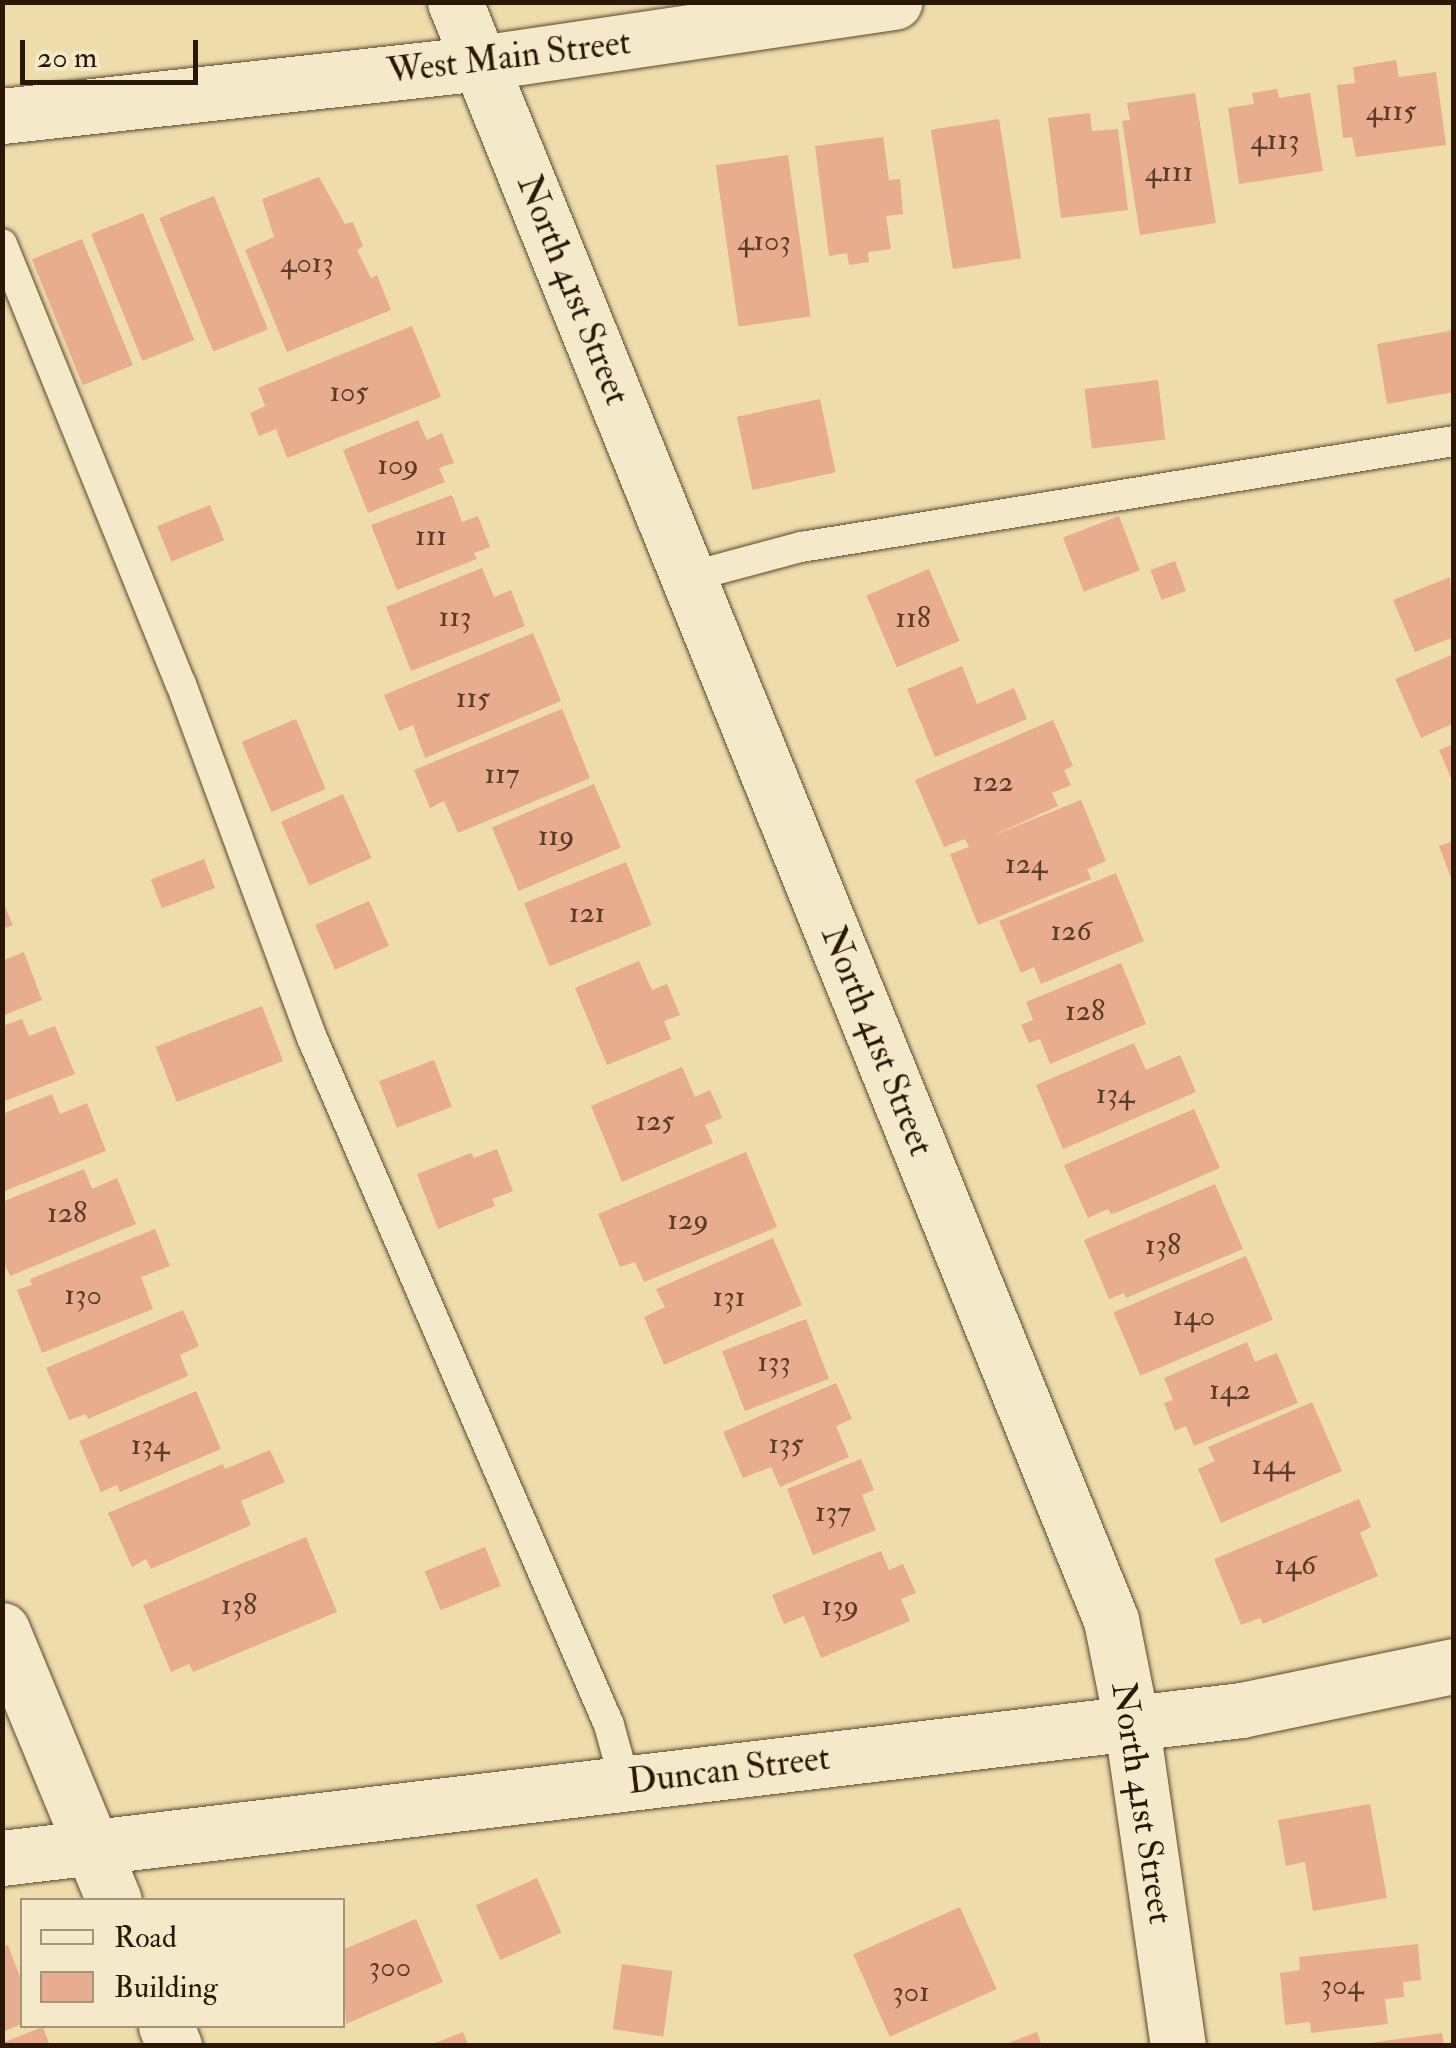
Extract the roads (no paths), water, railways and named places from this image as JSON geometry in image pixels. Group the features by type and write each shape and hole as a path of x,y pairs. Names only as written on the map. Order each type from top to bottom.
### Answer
{"street":[{"name":"North 41st Street","path":"456,2 1111,1620 1131,1720 1178,2046"},
{"name":"West Main Street","path":"2,116 480,62 836,7 896,2"},
{"path":"2,1630 113,1898"},
{"name":"Duncan Street","path":"2,1858 1131,1720 1241,1710 1454,1666"}],"lane":[{"path":"2,244 181,684 312,1038 609,1725 626,1783"},
{"path":"689,577 802,547 1454,441"}]}
